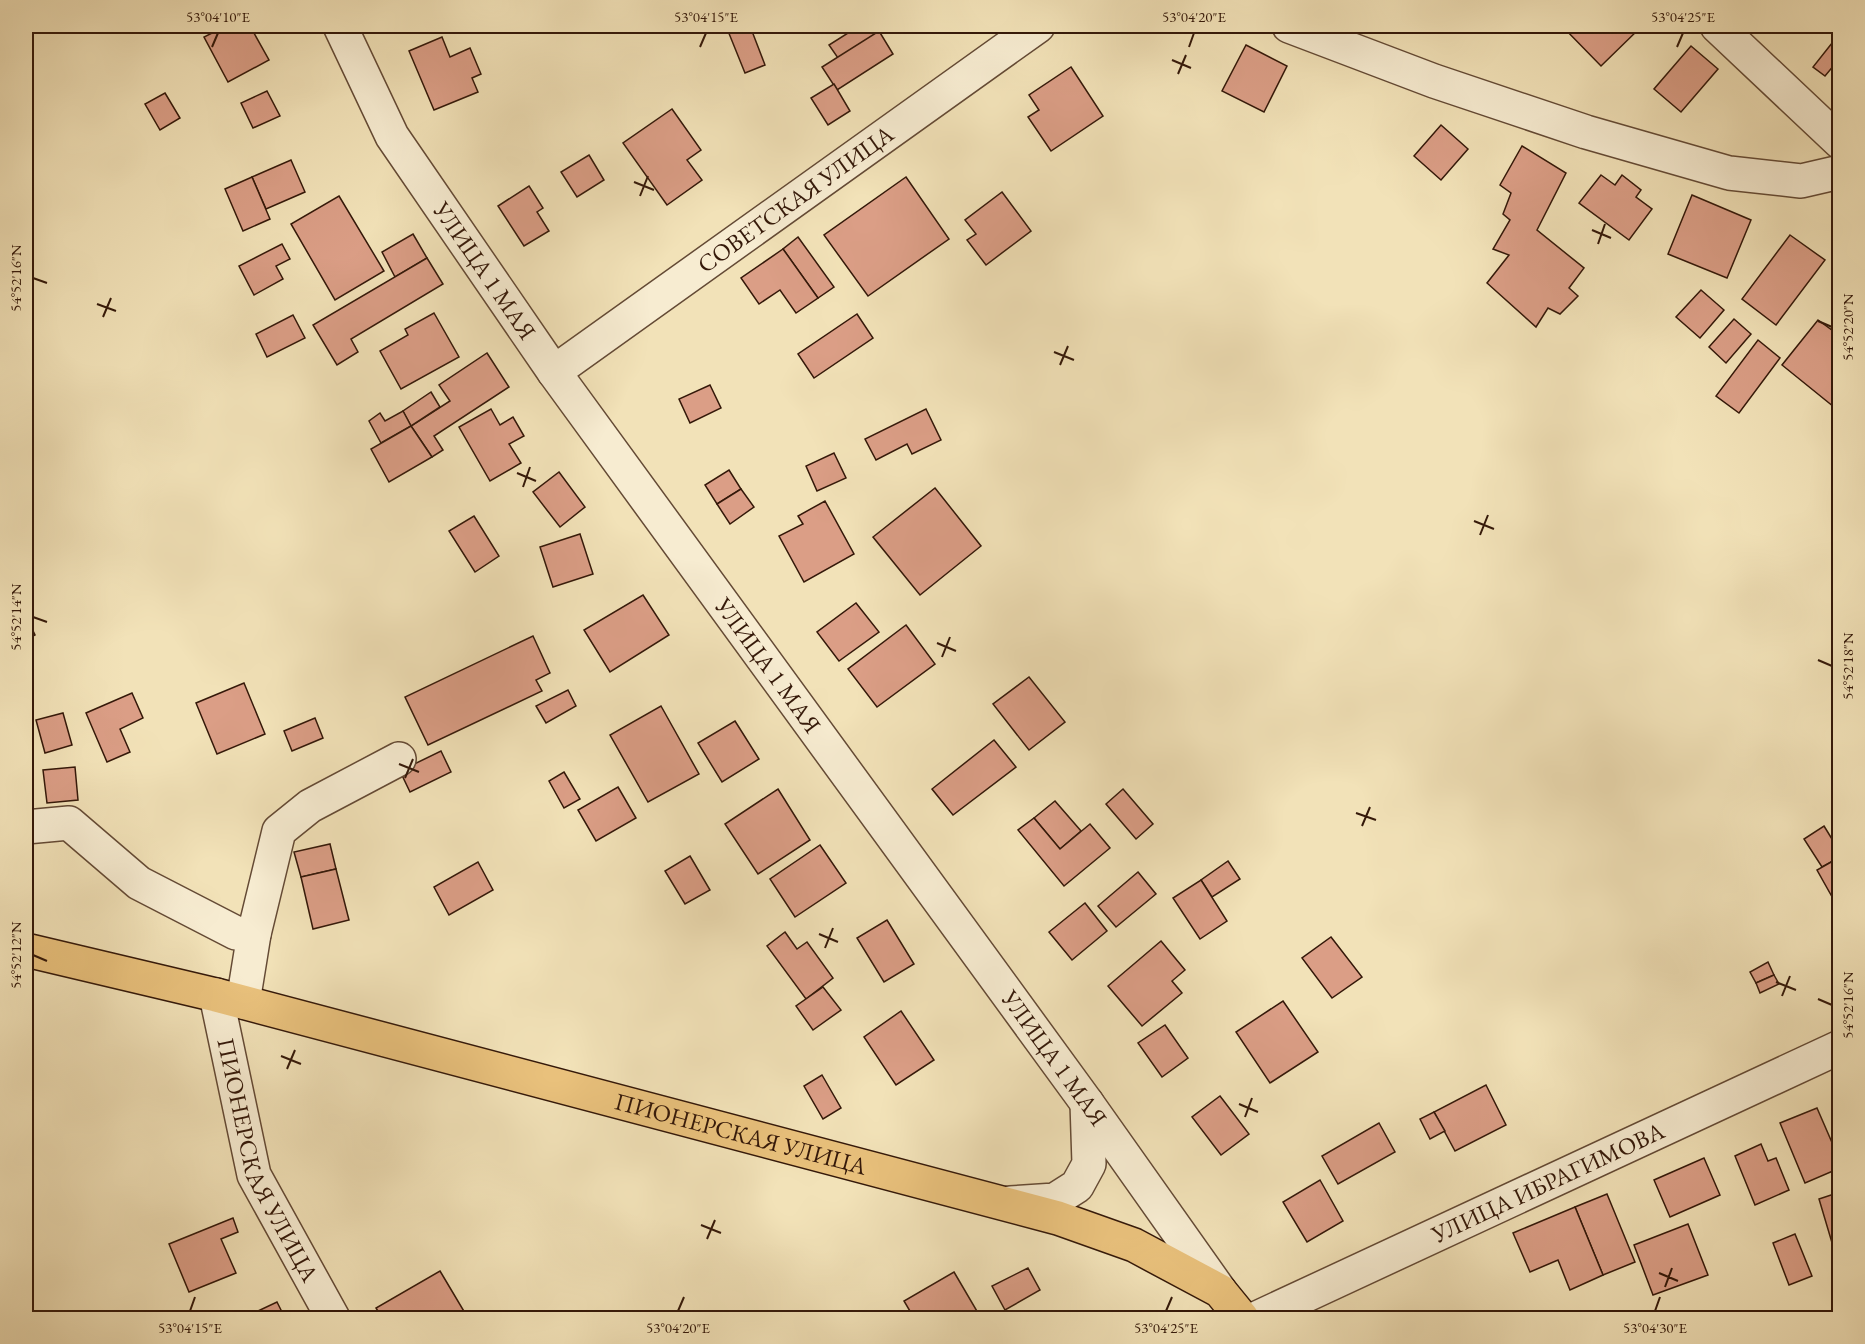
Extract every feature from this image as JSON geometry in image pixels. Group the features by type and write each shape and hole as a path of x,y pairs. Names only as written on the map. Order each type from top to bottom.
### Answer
{"main road":[{"name":"ПИОНЕРСКАЯ УЛИЦА","path":"26,950 229,999 1058,1218 1134,1245 1220,1291 1242,1318"}],"street":[{"name":"УЛИЦА 1 МАЯ","path":"340,26 392,136 554,372 1088,1103 1220,1291"},
{"name":"СОВЕТСКАЯ УЛИЦА","path":"554,372 1038,26"},
{"path":"1289,26 1434,81 1543,118 1729,173 1801,181 1839,172"},
{"path":"1717,26 1839,142"},
{"path":"229,999 254,934 279,831 310,806 399,759"},
{"path":"26,827 69,823 139,884 236,933 254,934"},
{"name":"ПИОНЕРСКАЯ УЛИЦА","path":"229,999 254,1175 333,1318"},
{"name":"УЛИЦА ИБРАГИМОВА","path":"1257,1318 1839,1047"},
{"path":"1002,1203 1055,1200 1077,1186 1089,1164 1088,1103"}],"building":[{"path":"226,26 250,26 269,60 228,82 204,37"},
{"path":"741,26 750,26 765,65 745,73 728,31"},
{"path":"859,26 889,26 838,58 829,45"},
{"path":"1562,26 1642,26 1601,66"},
{"path":"879,31 893,54 837,90 822,67"},
{"path":"1840,33 1840,58 1825,76 1813,67"},
{"path":"442,37 450,57 470,48 481,74 472,78 478,92 434,110 409,51"},
{"path":"1246,45 1287,66 1264,112 1222,91"},
{"path":"1691,46 1718,69 1681,112 1654,89"},
{"path":"1071,67 1103,116 1051,151 1028,117 1039,110 1029,95"},
{"path":"834,84 850,111 828,125 811,98"},
{"path":"267,91 280,116 253,128 241,103"},
{"path":"165,93 180,118 160,130 145,104"},
{"path":"672,109 701,150 687,160 702,180 667,205 623,143"},
{"path":"1441,125 1468,149 1441,180 1414,156"},
{"path":"1522,146 1566,173 1537,230 1584,268 1569,288 1578,296 1560,314 1548,308 1536,327 1487,283 1509,255 1493,249 1510,220 1503,214 1511,193 1500,185"},
{"path":"589,155 604,180 577,197 561,172"},
{"path":"291,160 305,192 266,209 252,177"},
{"path":"1601,175 1615,185 1622,175 1641,190 1636,197 1652,209 1629,240 1579,203"},
{"path":"252,177 270,219 243,231 225,189"},
{"path":"906,177 949,239 868,296 824,235"},
{"path":"529,186 543,208 537,212 549,231 524,246 498,206"},
{"path":"1002,192 1031,231 986,265 967,240 976,234 965,220"},
{"path":"1692,195 1751,220 1727,278 1668,254"},
{"path":"339,196 384,271 335,300 291,224"},
{"path":"413,234 427,258 395,277 382,252"},
{"path":"1790,235 1825,260 1776,325 1742,299"},
{"path":"798,237 834,287 818,298 783,249"},
{"path":"282,244 290,259 276,266 283,279 254,295 239,266"},
{"path":"783,249 818,298 796,313 780,290 759,304 741,278"},
{"path":"427,258 443,284 351,339 358,352 337,365 313,325"},
{"path":"1701,290 1724,310 1700,338 1676,317"},
{"path":"434,313 459,357 401,389 380,351 408,335 405,329"},
{"path":"857,314 873,338 814,378 798,354"},
{"path":"293,315 305,338 267,357 256,334"},
{"path":"1734,319 1751,334 1726,363 1709,347"},
{"path":"1818,320 1840,336 1840,400 1834,407 1782,365"},
{"path":"1758,340 1780,358 1739,413 1716,396"},
{"path":"487,353 509,387 434,436 443,450 432,457 411,426 450,401 439,385"},
{"path":"710,385 721,408 690,423 679,399"},
{"path":"431,392 440,407 411,426 403,411"},
{"path":"491,409 500,425 513,417 524,436 509,444 521,463 490,481 459,427"},
{"path":"926,409 941,440 912,454 907,444 876,460 865,439"},
{"path":"403,411 411,426 381,443 369,421 380,413 385,421"},
{"path":"411,426 432,457 389,482 371,449"},
{"path":"834,453 846,478 817,491 806,466"},
{"path":"729,470 741,489 717,504 705,485"},
{"path":"559,472 585,507 560,527 533,492"},
{"path":"935,488 981,546 920,595 873,537"},
{"path":"741,489 754,507 730,524 717,504"},
{"path":"825,501 854,554 804,582 779,536 803,524 798,516"},
{"path":"474,516 499,556 475,572 449,531"},
{"path":"580,534 593,574 553,587 540,547"},
{"path":"643,595 669,635 610,672 584,630"},
{"path":"856,603 879,632 839,661 817,632"},
{"path":"26,616 35,635 26,640"},
{"path":"906,625 935,664 877,707 848,669"},
{"path":"533,636 550,673 536,680 542,691 428,745 405,697"},
{"path":"1029,677 1065,722 1029,750 993,704"},
{"path":"244,683 265,734 217,754 196,703"},
{"path":"568,690 576,706 546,723 536,706"},
{"path":"132,693 143,718 120,729 130,752 107,762 86,713"},
{"path":"661,706 699,774 648,802 610,735"},
{"path":"63,713 72,745 45,753 36,720"},
{"path":"315,718 323,738 292,751 284,731"},
{"path":"735,721 759,759 722,782 698,743"},
{"path":"994,740 1016,767 953,815 932,789"},
{"path":"441,751 451,772 410,792 400,771"},
{"path":"75,767 78,800 47,803 43,770"},
{"path":"564,772 580,799 564,808 549,781"},
{"path":"618,787 636,818 596,841 578,810"},
{"path":"778,789 810,840 758,874 725,824"},
{"path":"1123,789 1153,824 1136,839 1106,804"},
{"path":"1055,801 1081,831 1060,849 1034,818"},
{"path":"1034,818 1060,849 1090,824 1110,848 1064,886 1018,830"},
{"path":"1824,826 1840,852 1840,857 1822,867 1804,839"},
{"path":"330,844 336,869 301,877 294,852"},
{"path":"820,845 846,883 795,917 770,879"},
{"path":"690,856 710,890 685,904 665,871"},
{"path":"1840,857 1840,911 1817,870"},
{"path":"1228,861 1240,879 1212,897 1201,880"},
{"path":"478,862 493,890 449,915 434,887"},
{"path":"336,869 349,920 313,929 301,877"},
{"path":"1138,872 1156,894 1116,927 1098,906"},
{"path":"1201,880 1227,921 1200,939 1173,898"},
{"path":"1085,903 1107,931 1072,960 1049,932"},
{"path":"887,920 914,964 884,982 857,938"},
{"path":"785,932 797,949 807,942 833,978 806,999 767,946"},
{"path":"1331,937 1362,977 1332,998 1302,958"},
{"path":"1161,941 1185,970 1172,981 1182,993 1142,1026 1108,986"},
{"path":"1768,962 1774,975 1756,983 1750,972"},
{"path":"1774,975 1779,984 1760,993 1756,983"},
{"path":"823,987 841,1010 813,1030 796,1006"},
{"path":"1283,1001 1318,1052 1270,1083 1236,1032"},
{"path":"901,1011 934,1060 896,1085 864,1037"},
{"path":"1165,1025 1188,1058 1162,1077 1138,1043"},
{"path":"822,1075 841,1108 823,1119 804,1086"},
{"path":"1486,1085 1506,1125 1455,1151 1434,1112"},
{"path":"1220,1096 1249,1134 1221,1155 1192,1117"},
{"path":"1817,1108 1840,1161 1840,1168 1805,1183 1780,1123"},
{"path":"1434,1112 1445,1131 1430,1139 1420,1119"},
{"path":"1379,1123 1395,1152 1338,1184 1322,1156"},
{"path":"1761,1144 1768,1161 1776,1158 1789,1190 1755,1205 1735,1156"},
{"path":"1704,1158 1720,1195 1670,1217 1654,1180"},
{"path":"1320,1180 1343,1221 1307,1242 1283,1202"},
{"path":"1840,1192 1840,1262 1838,1263 1819,1199"},
{"path":"1607,1194 1635,1262 1603,1275 1575,1207"},
{"path":"1575,1207 1603,1275 1570,1290 1558,1260 1530,1272 1513,1233"},
{"path":"233,1218 238,1232 221,1239 236,1273 189,1292 169,1244"},
{"path":"1688,1224 1708,1275 1653,1295 1634,1245"},
{"path":"1795,1234 1812,1276 1789,1285 1773,1243"},
{"path":"1028,1268 1040,1290 1005,1310 992,1286"},
{"path":"440,1271 468,1318 382,1318 376,1308"},
{"path":"954,1272 981,1318 914,1318 904,1301"},
{"path":"277,1302 285,1318 243,1318"}]}
